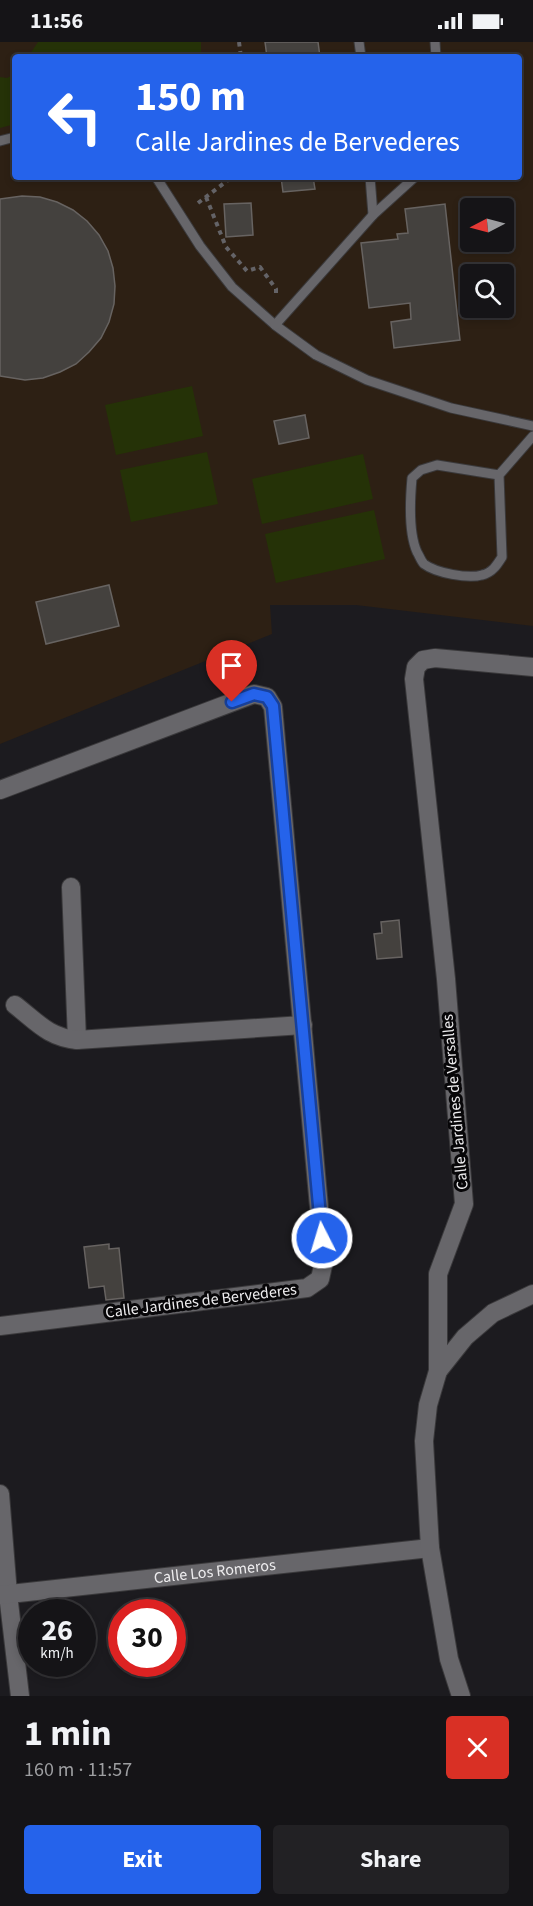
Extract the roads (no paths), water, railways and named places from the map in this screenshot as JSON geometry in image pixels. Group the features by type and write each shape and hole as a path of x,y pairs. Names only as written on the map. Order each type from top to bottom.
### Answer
{"street":[{"name":"Calle Jardines de Versalles","path":"460,1696 449,1659 430,1548 424,1441 428,1405 438,1371 438,1274 464,1204 446,979 414,679 416,667 423,660 435,658 533,667"},
{"name":"Calle Jardines de Bervederes","path":"0,790 254,694 267,697 273,706 324,1261 320,1279 307,1288 0,1326"},
{"path":"72,887 77,1040"},
{"path":"15,1005 52,1034 77,1040 303,1025"},
{"path":"438,1371 465,1337 493,1313 533,1294"},
{"path":"0,1494 4,1594 20,1696"},
{"name":"Calle Los Romeros","path":"4,1594 430,1548"}],"lane":[{"path":"158,180 200,246 232,287 275,325 316,355 367,380 451,408 533,426"},
{"path":"370,180 373,215"},
{"path":"275,325 373,215 412,180"},
{"path":"500,475 436,465 421,470 412,478 410,502 414,543 423,563 441,573 466,576 483,575 496,567 502,557 500,475 533,436"}]}
